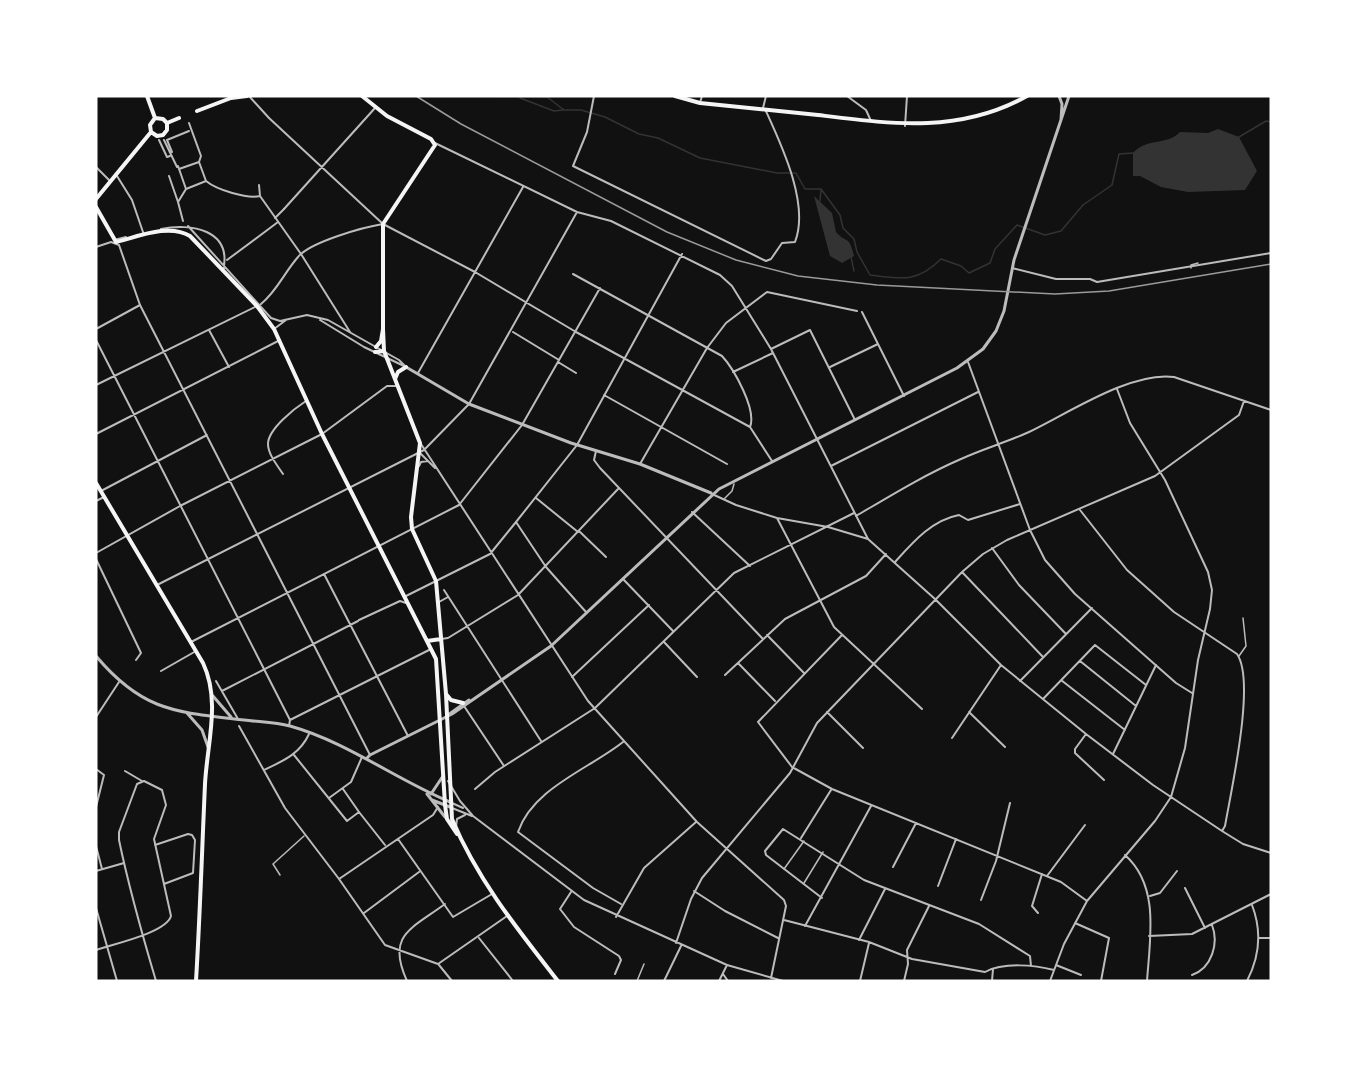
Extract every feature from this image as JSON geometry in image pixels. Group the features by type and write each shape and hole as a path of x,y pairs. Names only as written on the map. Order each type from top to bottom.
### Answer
{"main road":[{"path":"147,96 155,118"},
{"path":"197,111 248,96"},
{"path":"362,96 375,108 435,143 434,148 383,224 383,329 386,358 420,443 411,517 412,529 436,581 439,602 446,694 447,819 507,916 558,981"},
{"path":"675,96 700,103 904,126 941,124 973,118 1026,96"},
{"path":"151,132 157,136 163,135 167,130 167,123 164,119 155,118"},
{"path":"96,199 151,132 151,122 155,118"},
{"path":"167,123 179,118"},
{"path":"96,207 115,241 166,231 181,231 195,240 259,305 274,329 322,434 436,659 443,776 447,803 457,832"},
{"path":"383,329 381,341 375,350 385,352"},
{"path":"395,379 398,372 406,367"},
{"path":"96,483 191,642 211,680 213,696 208,747 196,981"},
{"path":"427,641 441,639"},
{"path":"446,694 451,700 464,705"}],"street":[{"path":"218,103 221,96"},
{"path":"248,96 383,224 475,272 576,332 750,427 772,461"},
{"path":"255,103 256,96"},
{"path":"594,96 587,132 572,163 581,171 763,260 771,259 782,243 795,242 799,215 790,170 764,109 766,96"},
{"path":"700,103 702,96"},
{"path":"847,96 866,110 871,122"},
{"path":"904,126 907,96"},
{"path":"1059,96 1062,104 1061,122"},
{"path":"369,757 446,717 551,646 712,494 772,461 968,362 991,340 1004,311 1012,268 1070,96"},
{"path":"275,218 323,168 375,108"},
{"path":"189,123 201,156 199,162 206,181 226,192 232,191 251,198 260,196"},
{"path":"186,189 165,140 189,130"},
{"path":"159,141 167,157 172,154"},
{"path":"435,143 456,151 523,187 577,212 611,221 682,254 720,275 746,308 772,351 868,539 935,599 1001,665 1086,734 1171,797 1222,831 1243,844 1271,854"},
{"path":"178,168 199,162"},
{"path":"96,167 110,181"},
{"path":"115,174 120,178 132,200 144,234 185,224 202,229 215,238 223,252 225,265 223,271"},
{"path":"169,176 185,224 275,320 288,320 307,315 330,321 386,358 418,373 469,404 577,445 640,464 724,500 777,518 828,527 868,539"},
{"path":"178,202 186,189 206,181"},
{"path":"259,185 260,196 301,254 352,335"},
{"path":"418,373 523,187"},
{"path":"157,585 424,450 469,404 577,212"},
{"path":"227,260 278,222"},
{"path":"166,231 185,224"},
{"path":"96,385 259,305 270,297 301,254 350,233 383,224"},
{"path":"96,247 115,241 140,305 340,694 369,757"},
{"path":"1012,268 1056,279 1090,279 1097,282 1271,253"},
{"path":"404,597 490,554 516,522 577,445 650,316 682,254"},
{"path":"573,274 722,356 733,372 751,409 750,427"},
{"path":"191,642 459,505 522,425 600,288"},
{"path":"640,464 663,428 707,348 726,322 770,291 857,311"},
{"path":"96,329 140,305"},
{"path":"862,312 904,396"},
{"path":"319,319 375,350"},
{"path":"274,329 288,320"},
{"path":"209,330 229,367"},
{"path":"733,372 810,330 855,420"},
{"path":"512,331 576,373"},
{"path":"96,340 290,720 289,726"},
{"path":"96,434 280,340"},
{"path":"830,367 878,344"},
{"path":"385,352 406,367"},
{"path":"968,362 1030,530 1052,569 1156,665 1192,693"},
{"path":"475,789 541,741 595,708 734,573 855,514 930,474 1028,432 1084,402 1117,389 1165,376 1271,410"},
{"path":"96,553 322,434 387,386 398,386"},
{"path":"1050,981 1075,923 1087,902 1155,821 1171,797 1185,748 1192,693 1212,590 1209,572 1160,473 1130,423 1117,389"},
{"path":"831,466 978,392"},
{"path":"604,394 727,464"},
{"path":"283,474 273,460 268,444 270,436 288,414 306,401"},
{"path":"676,943 694,891 792,766 808,735 827,712 962,572 993,548 1160,473 1239,415 1244,401"},
{"path":"101,491 207,435"},
{"path":"420,443 490,554 595,708 697,822 784,900 786,906 774,979"},
{"path":"596,451 594,460 618,488 763,639"},
{"path":"420,453 437,470"},
{"path":"417,468 421,462 429,461"},
{"path":"441,639 448,638 518,595 618,488"},
{"path":"96,501 105,496"},
{"path":"535,497 606,557"},
{"path":"895,562 918,538 942,521 960,515 968,520 1020,504"},
{"path":"1079,509 1127,570 1203,633 1238,657 1245,676 1243,709 1226,823 1222,831"},
{"path":"692,512 750,566"},
{"path":"777,518 829,620 842,635 922,709"},
{"path":"516,522 546,567 586,612"},
{"path":"993,548 1019,585 1066,634"},
{"path":"724,675 785,619 866,576 886,554"},
{"path":"96,559 141,653 135,660"},
{"path":"962,572 1043,657"},
{"path":"324,574 408,736"},
{"path":"623,578 673,631"},
{"path":"444,590 541,741"},
{"path":"439,602 448,597"},
{"path":"222,691 351,624 400,601 407,603"},
{"path":"572,677 649,605"},
{"path":"1020,681 1092,608"},
{"path":"767,635 804,673"},
{"path":"842,635 775,701 758,722 792,766 832,789 871,806 1061,882 1087,902"},
{"path":"663,641 697,677"},
{"path":"1043,699 1095,645 1146,685"},
{"path":"290,720 431,649"},
{"path":"161,671 196,651"},
{"path":"96,656 119,682 158,706 211,716 289,726 369,757 425,793 447,819"},
{"path":"1080,661 1136,706"},
{"path":"738,663 775,701"},
{"path":"952,738 1001,665"},
{"path":"1113,754 1156,665"},
{"path":"1061,680 1125,730"},
{"path":"216,681 238,719"},
{"path":"96,717 119,682"},
{"path":"213,696 233,719"},
{"path":"464,705 504,766"},
{"path":"186,712 202,730 208,747"},
{"path":"827,712 863,748"},
{"path":"969,712 1005,747"},
{"path":"239,726 285,808 364,913 384,945 438,964 452,981"},
{"path":"264,770 294,755 303,746 309,734"},
{"path":"1086,734 1075,753 1104,780"},
{"path":"621,904 593,888 518,832 521,822 545,795 624,742"},
{"path":"294,755 347,821 359,812"},
{"path":"329,798 351,782 362,756"},
{"path":"96,769 104,775 96,807"},
{"path":"96,950 165,926 170,919 154,835 166,803 160,788 140,781 125,771"},
{"path":"431,794 443,776"},
{"path":"140,781 119,832 124,863 156,981"},
{"path":"448,781 465,809 472,816 571,891 616,917 681,946 727,965 783,981"},
{"path":"343,789 384,845"},
{"path":"802,839 832,789"},
{"path":"425,793 431,794 465,815 472,816"},
{"path":"431,799 465,809"},
{"path":"981,900 998,856 1010,803"},
{"path":"805,926 871,806"},
{"path":"339,879 384,845 398,839 438,807"},
{"path":"457,832 457,819 465,815"},
{"path":"616,917 621,904 644,868 697,822"},
{"path":"893,867 916,823"},
{"path":"1047,876 1085,825"},
{"path":"822,898 766,855 765,851 785,828 864,879 979,924 1029,956 1031,966"},
{"path":"155,845 188,834 192,835 195,840 193,873 164,884"},
{"path":"398,839 453,917 492,894"},
{"path":"938,886 956,839"},
{"path":"96,846 102,869"},
{"path":"1125,855 1144,877 1150,896 1148,981"},
{"path":"96,871 124,863"},
{"path":"1150,896 1160,893 1178,871"},
{"path":"364,913 420,872"},
{"path":"1038,913 1032,906 1042,874"},
{"path":"859,940 885,888"},
{"path":"1185,888 1205,928"},
{"path":"571,891 560,909 574,927 619,956 621,960 615,974"},
{"path":"694,891 725,911 779,938"},
{"path":"1149,936 1184,937 1271,894"},
{"path":"407,981 398,962 398,951 405,934 445,904"},
{"path":"1247,981 1256,961 1259,938 1252,904"},
{"path":"904,981 907,950 929,906"},
{"path":"96,908 117,981"},
{"path":"438,964 479,938 507,916"},
{"path":"784,920 869,942 908,957 985,972 994,968 1031,966 1054,970"},
{"path":"1075,923 1109,938 1101,981"},
{"path":"1192,975 1203,969 1213,953 1215,938 1212,925"},
{"path":"479,938 513,981"},
{"path":"1259,938 1271,938"},
{"path":"860,981 869,942"},
{"path":"664,981 681,946"},
{"path":"1056,964 1081,975"},
{"path":"719,981 727,965"},
{"path":"992,981 994,968"},
{"path":"723,974 728,981"}],"lane":[{"path":"1191,267 1198,263"},
{"path":"857,311 862,312"},
{"path":"724,500 732,491 733,482"},
{"path":"1238,657 1246,646 1243,618"},
{"path":"280,875 273,864 276,858 305,836"},
{"path":"784,869 802,839"},
{"path":"804,883 822,852"},
{"path":"636,981 644,964"}],"shaded area":[{"path":"1218,129 1239,137 1257,171 1245,190 1188,192 1161,187 1140,176 1133,176 1133,153 1139,148 1169,139 1180,132 1208,133"},
{"path":"814,196 832,213 836,232 850,245 854,256 842,263 830,256"}],"waterway":[{"path":"487,96 547,97 564,110 581,110 605,117 639,134 658,138 700,158 777,173 796,173 805,189 821,189 820,201"},
{"path":"520,98 554,111 563,110"},
{"path":"1239,137 1266,121 1271,122"},
{"path":"821,189 840,215 843,228 854,239 857,252 870,275 908,278 924,272 941,259 961,266 969,273 990,263 995,249 1017,225 1045,235 1061,231 1083,205 1112,185 1119,154 1133,153"},
{"path":"851,257 854,271"}],"railway":[{"path":"416,96 461,124 667,232 736,260 798,276 877,285 1055,294 1109,291 1271,264"}]}
